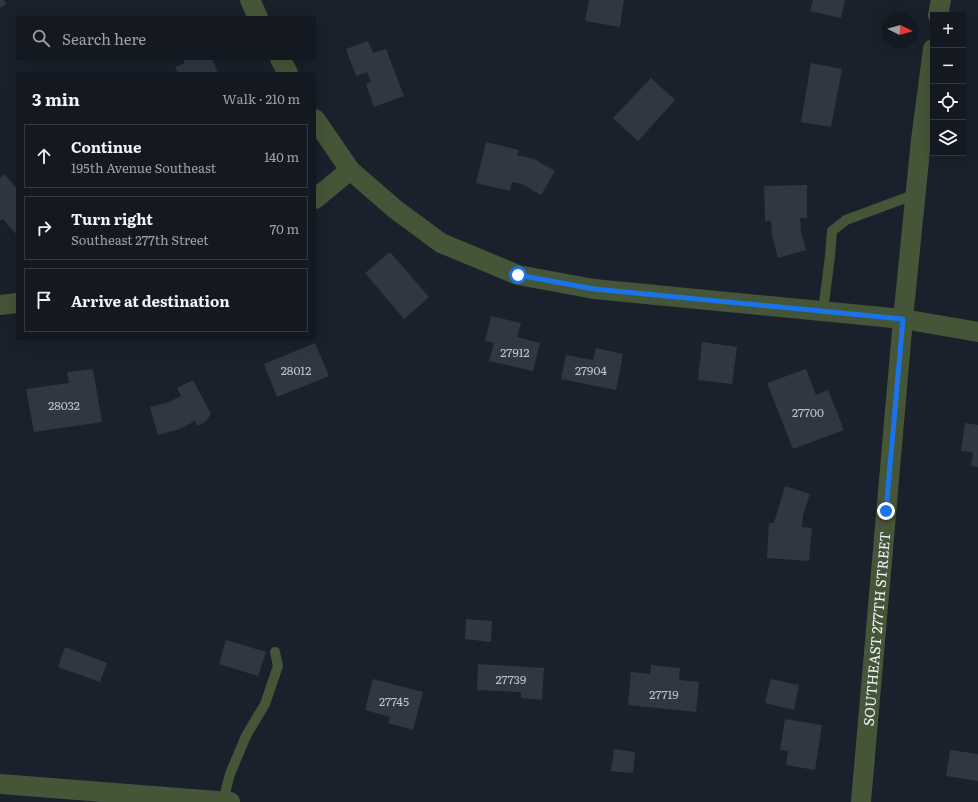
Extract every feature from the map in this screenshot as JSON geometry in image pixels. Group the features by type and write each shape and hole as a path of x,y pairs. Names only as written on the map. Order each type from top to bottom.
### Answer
{"street":[{"path":"250,0 258,16"},
{"path":"939,12 941,0"},
{"path":"281,60 287,72"},
{"name":"SOUTHEAST 277TH STREET","path":"861,802 903,319 921,140 930,72"},
{"path":"316,120 350,170 395,209 441,243 518,275 594,289 903,319 978,332"},
{"path":"316,198 350,170"},
{"path":"0,305 16,303"},
{"path":"0,784 84,796 226,802"}],"lane":[{"path":"823,311 832,231 846,220 916,194"},
{"path":"226,802 230,774 246,736 264,704 278,666 275,652"}],"building":[{"path":"0,0 4,0 6,4 0,8"},
{"path":"589,0 624,0 620,27 585,21"},
{"path":"813,0 845,0 841,18 810,11"},
{"path":"368,41 373,53 386,49 404,96 374,107 366,84 371,82 367,72 356,76 346,49"},
{"path":"184,60 212,60 218,72 178,72 175,67 185,63"},
{"path":"811,63 842,69 831,127 801,122"},
{"path":"651,78 675,100 638,141 613,118"},
{"path":"486,142 519,150 517,155 534,159 555,171 541,195 522,184 512,182 510,191 476,183"},
{"path":"4,174 16,188 16,234 3,219 0,221 0,178"},
{"path":"807,185 807,218 800,218 801,231 806,250 778,258 772,236 771,221 765,221 764,186"},
{"path":"390,252 429,297 404,319 365,273"},
{"path":"491,316 521,323 517,337 540,343 533,371 489,361 494,343 485,341"},
{"path":"702,342 737,347 732,384 698,380"},
{"path":"315,343 329,376 277,397 264,364"},
{"path":"596,348 623,354 616,390 561,379 566,355 593,360"},
{"path":"93,369 102,422 34,432 26,389 69,383 67,372"},
{"path":"806,369 816,395 828,390 844,430 793,449 767,383"},
{"path":"193,380 211,414 206,421 198,426 195,421 180,429 158,435 150,407 169,402 181,396 177,388"},
{"path":"965,423 978,425 978,467 971,466 973,452 961,451"},
{"path":"785,486 810,494 803,515 802,527 812,528 809,561 767,558 769,523 774,523"},
{"path":"466,619 492,621 491,642 465,639"},
{"path":"226,640 266,652 258,676 219,664"},
{"path":"65,647 107,663 100,682 58,667"},
{"path":"478,664 544,668 542,700 521,698 521,692 477,690"},
{"path":"651,665 680,668 679,680 699,682 696,712 628,705 631,672 650,674"},
{"path":"373,679 423,692 413,730 388,723 390,717 365,710"},
{"path":"771,679 799,685 794,710 765,703"},
{"path":"785,719 822,725 815,770 786,765 788,751 780,750"},
{"path":"614,749 635,752 633,773 611,771"},
{"path":"950,750 978,754 978,781 946,776"}],"route":[{"path":"518,275 594,289 903,319 886,511"}]}
